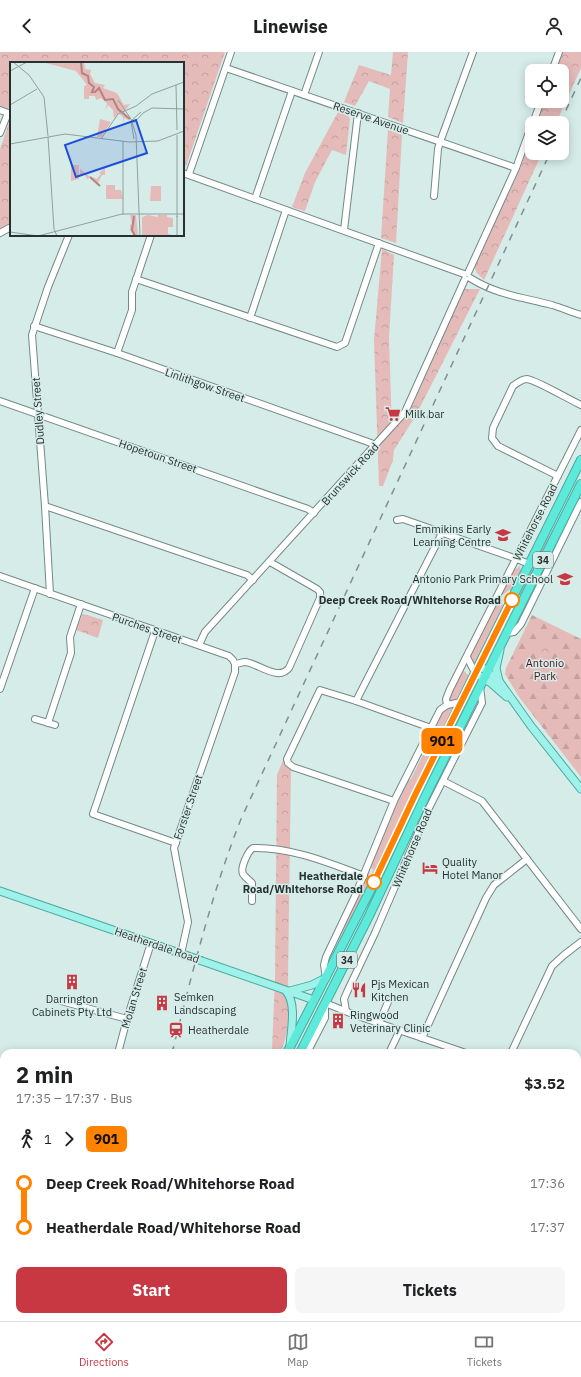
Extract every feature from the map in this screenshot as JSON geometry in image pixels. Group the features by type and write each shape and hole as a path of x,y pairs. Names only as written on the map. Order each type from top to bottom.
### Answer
{"highway":[{"name":"Whitehorse Road","path":"314,1000 326,978 328,964 376,879 477,669 581,460"},
{"name":"Whitehorse Road","path":"326,1003 392,871 425,797 581,484"},
{"path":"328,964 342,971"},
{"path":"314,1000 326,1003"},
{"name":"34","path":"290,1049 314,1000"},
{"name":"34","path":"302,1049 326,1003"}],"main road":[{"path":"501,644 496,668 499,682 581,789"},
{"path":"477,669 499,682"},
{"path":"486,675 496,687 516,705"},
{"name":"Heatherdale Road","path":"0,891 314,1000"},
{"path":"289,1049 292,1005 291,997 287,990 312,986 326,978"}],"street":[{"path":"231,52 186,173 467,276 503,294 551,305 581,315"},
{"path":"304,95 319,52"},
{"path":"434,196 438,148 473,52"},
{"path":"555,64 560,52"},
{"name":"Reserve Avenue","path":"226,68 516,168"},
{"path":"255,199 292,91"},
{"path":"0,110 9,113 0,133"},
{"path":"344,230 358,114"},
{"name":"Brunswick Road","path":"199,646 205,632 405,412 516,168 525,143"},
{"path":"250,318 286,210"},
{"path":"0,233 10,228"},
{"name":"Dudley Street","path":"50,594 32,334 48,287 69,236"},
{"path":"117,353 132,310 132,292 151,236"},
{"path":"136,279 338,347 345,343 379,243"},
{"name":"Linlithgow Street","path":"34,326 117,353 371,443 375,446"},
{"path":"558,476 498,446 492,438 493,428 513,386 525,379 534,381 581,405"},
{"name":"Hopetoun Street","path":"0,401 308,509 314,513"},
{"name":"Whitehorse Road","path":"328,964 394,801 440,710 447,705 446,699 581,430"},
{"name":"Whitehorse Road","path":"507,634 514,632 521,624 581,502"},
{"path":"45,506 248,575 253,580"},
{"path":"397,520 402,519 529,564"},
{"path":"356,701 442,533"},
{"path":"236,664 246,662 278,674 286,672 320,598 320,592 317,589 270,562"},
{"name":"Purches Street","path":"0,576 229,656 236,664"},
{"path":"0,689 35,588"},
{"path":"48,723 71,653 70,636 81,604"},
{"path":"155,631 93,814 176,842"},
{"path":"467,657 477,669"},
{"name":"Forster Street","path":"181,954 188,922 174,852 176,842 235,672 236,664"},
{"name":"Whitehorse Road","path":"346,1011 344,999 347,992 375,933 416,836 482,703 480,687"},
{"path":"394,801 293,768 288,763 287,758 320,690 356,701 431,728"},
{"path":"447,705 462,702"},
{"path":"35,719 55,725"},
{"path":"442,781 482,801 581,929"},
{"path":"252,901 252,883 243,875 242,871 248,854 253,848 281,849 364,876"},
{"path":"422,1038 486,898 494,885 527,859"},
{"path":"513,1049 552,966 581,942"},
{"name":"Molan Street","path":"119,1049 151,943"},
{"path":"61,1001 127,1019"},
{"path":"379,1023 388,1002"},
{"path":"326,1003 454,1049"},
{"name":"Whitehorse Road","path":"309,1049 325,1018 326,1003"},
{"path":"391,1049 400,1030"},
{"path":"581,1093 581,1113"}],"green space":[{"path":"0,52 225,52 186,166 184,167 184,62 10,62 10,109 0,106"},
{"path":"393,52 408,52 403,123 388,117 390,89 369,81 355,106 344,102 359,65 391,75"},
{"path":"563,52 581,52 581,68 569,94 569,64 559,64"},
{"path":"542,108 563,108 559,116 540,116"},
{"path":"338,112 348,116 350,119 346,155 332,150 315,182 305,211 292,207 305,173"},
{"path":"10,120 10,223 0,229 0,149"},
{"path":"388,130 402,135 396,243 381,238"},
{"path":"525,155 525,160 539,160 484,280 477,273 474,267"},
{"path":"382,249 394,255 389,337 392,431 411,409 464,289 480,289 415,417 394,450 393,460 383,486 379,486 374,340"},
{"path":"548,536 550,537 521,596 518,595"},
{"path":"520,566 521,572 512,592 509,590 501,596 514,570"},
{"path":"499,598 503,600 502,603 504,606 475,664 473,664 471,661 471,654"},
{"path":"84,614 103,620 98,638 76,630 82,615"},
{"name":"Antonio Park","path":"532,615 581,639 581,777 519,697 505,674 506,668"},
{"path":"546,640 553,643 556,648 551,660 544,659 539,651 540,645"},
{"path":"463,670 469,676 457,700 448,703 448,699"},
{"path":"455,705 371,877 373,869 370,867 387,824 408,780 411,779 431,738 430,735 442,712 446,708"},
{"path":"461,714 462,715 370,908 367,906 447,739"},
{"path":"284,758 284,765 291,769 288,980 289,1016 282,1049 272,1049 275,979 277,775"},
{"path":"369,871 367,883 369,884 336,945 335,944"}],"railway":[{"path":"563,116 581,78"},
{"path":"173,1049 211,906 241,819 547,160"}],"bus line":[{"name":"901","path":"374,882 416,793 512,600"}],"place":[{"name":"Milk bar","path":"393,414"},
{"name":"Emmikins Early Learning Centre","path":"503,535"},
{"name":"Antonio Park Primary School","path":"565,579"},
{"name":"Deep Creek Road/Whitehorse Road","path":"512,600"},
{"name":"Quality Hotel Manor","path":"430,868"},
{"name":"Heatherdale Road/Whitehorse Road","path":"374,882"},
{"name":"Darrington Cabinets Pty Ltd","path":"72,982"},
{"name":"Pjs Mexican Kitchen","path":"359,990"},
{"name":"Semken Landscaping","path":"162,1003"},
{"name":"Ringwood Veterinary Clinic","path":"338,1021"},
{"name":"Heatherdale","path":"176,1030"}]}
